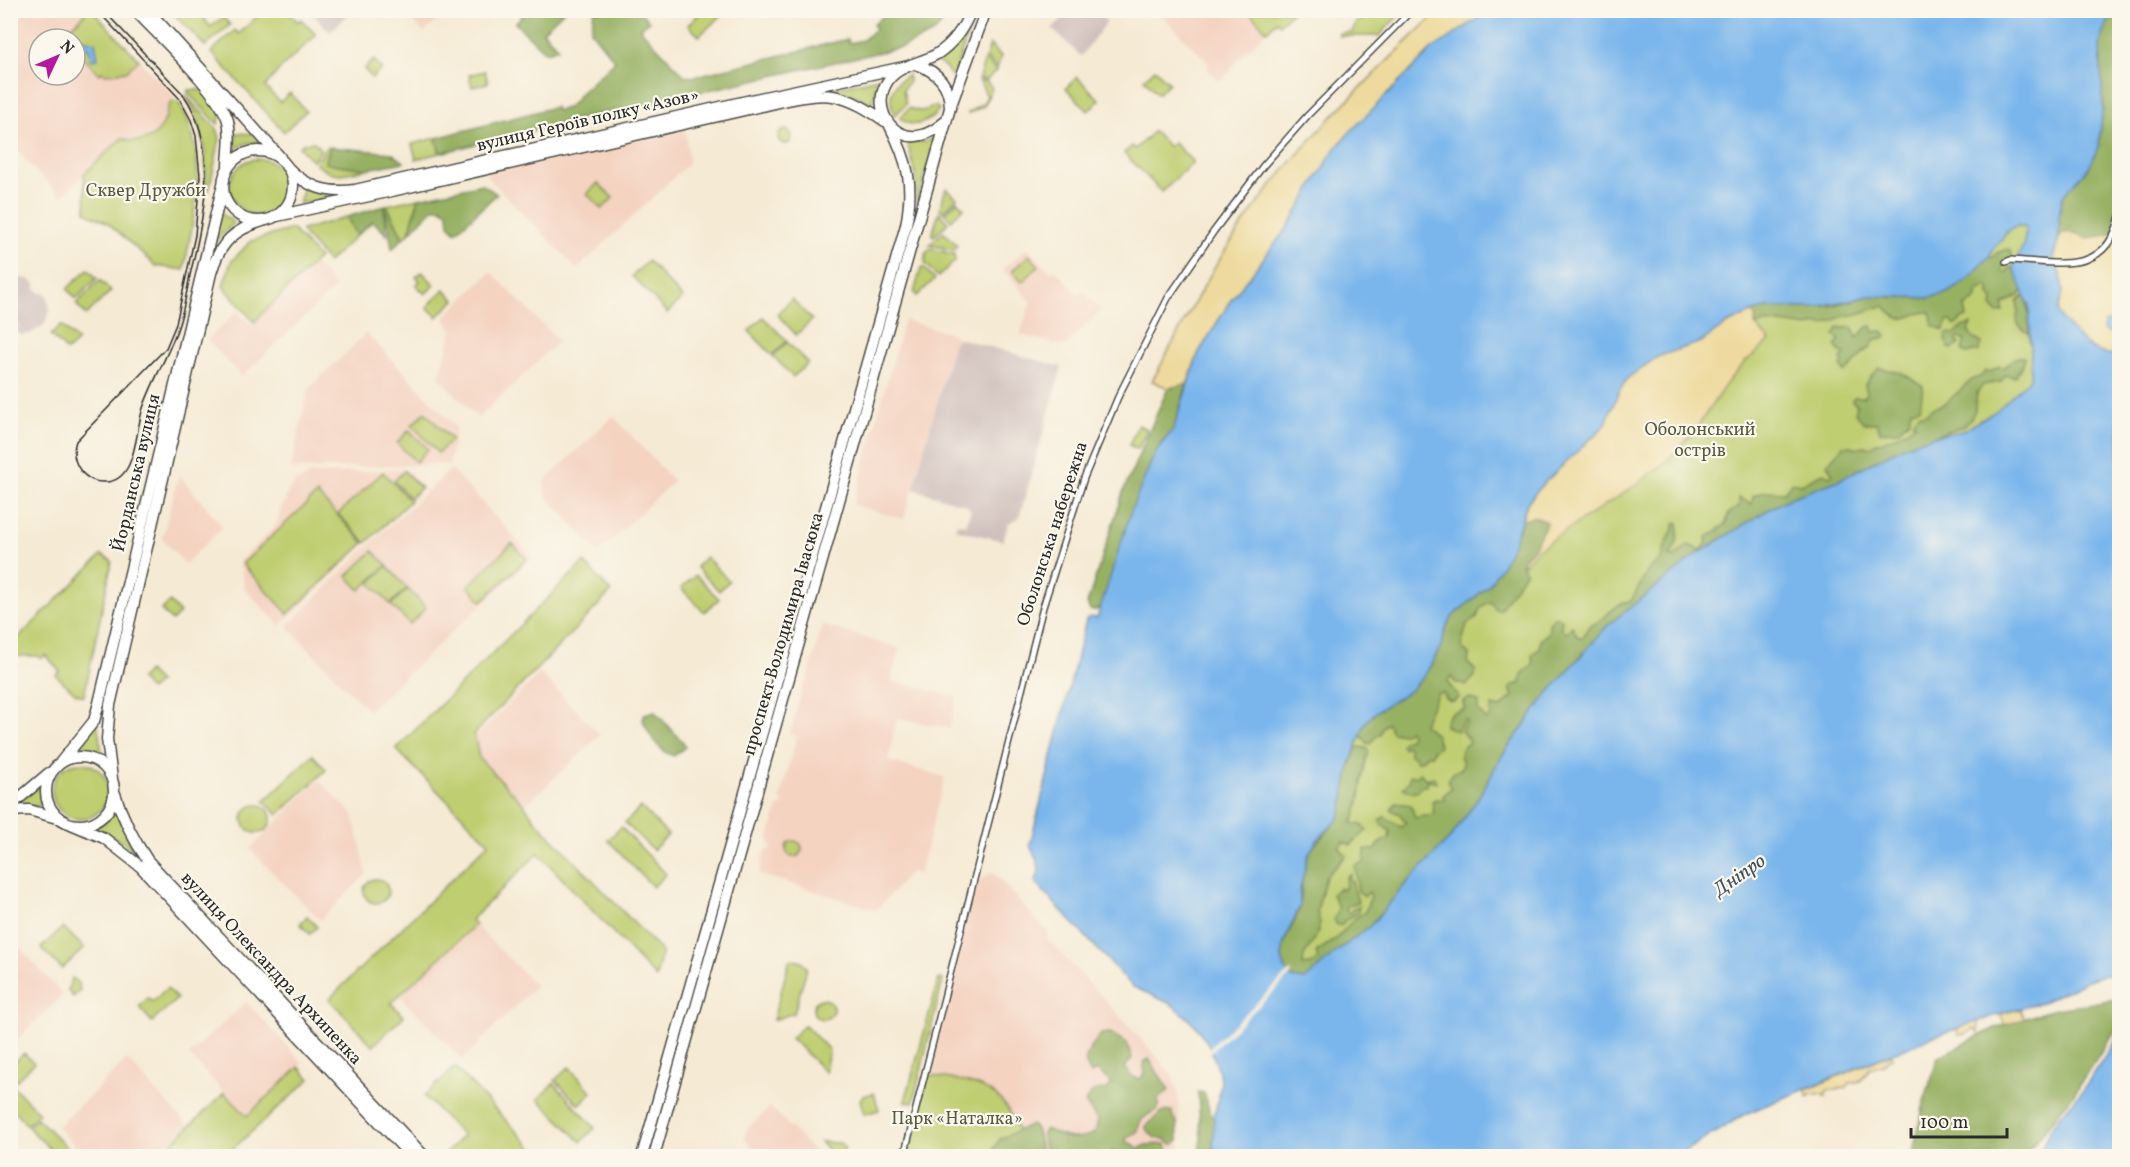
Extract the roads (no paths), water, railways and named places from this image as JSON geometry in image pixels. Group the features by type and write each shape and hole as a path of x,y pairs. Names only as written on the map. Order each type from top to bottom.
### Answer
{"main road":[{"path":"135,10 200,80 224,110 230,131 224,191 227,202 234,211 243,218 254,221 266,220 277,216 291,198 292,176 285,164 275,156 254,151 244,154 228,168"},
{"name":"вулиця Героїв полку «Азов»","path":"148,10 257,129 297,177 316,188 329,192 355,190 909,66"},
{"path":"971,10 965,24 954,39 935,55 909,66 887,82 882,91 881,103 888,123 901,133 921,136 946,121 986,10"},
{"path":"909,66 928,68 938,75 950,96 950,108"},
{"name":"вулиця Героїв полку «Азов»","path":"277,216 814,96 834,96 854,103 888,123"},
{"name":"проспект Володимира Івасюка","path":"642,1156 723,890 946,121"},
{"name":"проспект Володимира Івасюка","path":"654,1156 723,890 906,225 910,187 907,165 888,123"},
{"name":"Йорданська вулиця","path":"10,806 58,765 94,721 224,180"},
{"name":"Йорданська вулиця","path":"112,779 107,739 110,705 214,260 231,236 249,225 266,220"},
{"path":"10,811 29,810 71,824 86,825 101,818 111,806 114,791 112,779 99,763 87,758 73,758 58,765 47,782 46,794 52,810 60,819"},
{"name":"вулиця Олександра Архипенка","path":"114,791 125,824 148,861 424,1156"},
{"name":"вулиця Олександра Архипенка","path":"71,824 104,838 141,867 411,1156"}],"street":[{"name":"Оболонська набережна","path":"904,1156 1042,607 1084,478 1114,408 1168,298 1214,231 1263,166 1308,115 1412,10"},
{"path":"2008,261 2074,262 2095,256 2114,236 2120,216"}],"water":[{"name":"Дніпро","path":"1489,11 2115,11 2103,31 2100,47 2103,107 2099,144 2086,171 2062,199 2059,237 2053,259 2061,276 2063,292 2058,312 2062,319 2091,348 2104,353 2119,354 2119,977 2105,975 2090,979 2043,1002 1929,1038 1745,1114 1677,1156 1213,1156 1214,1118 1221,1083 1209,1045 1195,1025 1180,1011 1169,1003 1133,987 1042,890 1035,881 1039,867 1030,845 1086,620 1090,617 1097,618 1132,508 1152,460 1173,430 1198,354 1231,300 1288,227 1332,153 1431,50","holes":["2018,224 2026,227 2023,246 2013,267 2029,305 2030,379 1996,411 1962,431 1930,437 1904,446 1839,480 1790,498 1766,511 1699,553 1608,625 1544,698 1501,757 1477,800 1451,837 1370,926 1305,980 1292,978 1282,958 1284,942 1300,906 1300,889 1308,856 1317,840 1338,820 1350,764 1365,723 1376,712 1411,690 1425,675 1441,646 1447,625 1453,616 1489,585 1503,564 1514,542 1527,503 1540,487 1605,425 1620,389 1629,377 1657,357 1701,342 1727,324 1767,308 1811,308 1870,296 1929,298 1947,293 1971,276 1989,257 2007,232"]},
{"path":"87,40 95,42 98,59 91,60 87,48"},
{"path":"2117,318 2118,331 2114,334 2105,332 2103,329 2105,323"},
{"path":"2119,1035 2119,1156 2037,1156 2053,1125 2084,1089"}],"tram line":[{"path":"97,10 179,98 191,120 196,136 200,176 195,235 176,324 166,348 76,441 74,456 84,475 90,479 105,482 115,480 129,465 143,408 179,324 200,230 206,183 202,136 183,94 103,10"}],"park label":[{"name":"Сквер Дружби","path":"146,191"},
{"name":"Оболонський острів","path":"1700,440"},
{"name":"Парк «Наталка»","path":"957,1119"}]}
